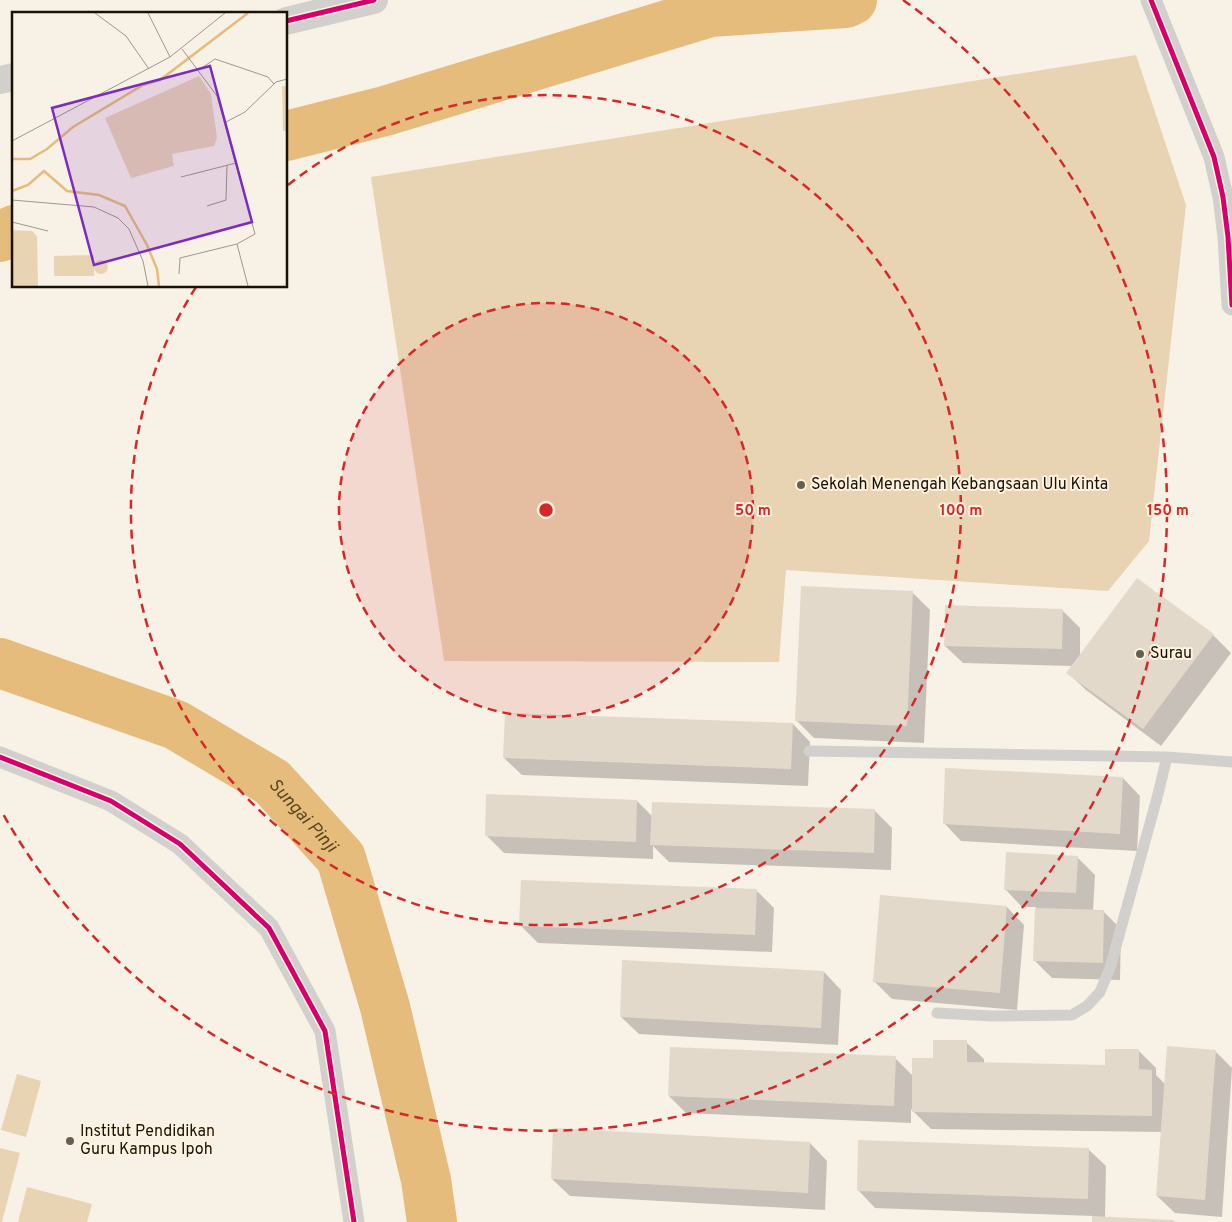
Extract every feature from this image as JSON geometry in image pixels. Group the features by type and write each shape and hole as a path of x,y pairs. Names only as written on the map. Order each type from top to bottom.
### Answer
{"street":[{"path":"288,21 374,0"},
{"path":"1157,2 1214,157 1223,197 1228,237 1232,305"},
{"path":"0,757 111,801 180,844 269,928 325,1031 354,1222"}],"lane":[{"path":"809,751 1166,756 1232,762"},
{"path":"937,1013 992,1016 1072,1015 1087,1006 1100,992 1110,968 1157,798 1166,756"}],"shaded area":[{"path":"1136,55 1186,205 1149,541 1108,591 786,570 779,662 444,661 371,177"},
{"path":"17,1074 41,1081 26,1137 1,1130"},
{"path":"0,1148 20,1153 2,1222 0,1222"},
{"path":"27,1187 92,1204 87,1222 18,1222"}],"building":[{"name":"Surau","path":"1137,578 1214,634 1143,729 1066,673"},
{"path":"801,586 913,591 907,726 795,721"},
{"path":"945,605 1063,609 1062,649 944,646"},
{"path":"505,713 793,723 791,769 503,758"},
{"path":"945,768 1123,777 1120,834 943,824"},
{"path":"486,794 637,800 636,842 485,836"},
{"path":"652,802 875,809 874,853 650,845"},
{"path":"1006,852 1078,856 1076,893 1004,890"},
{"path":"521,880 757,889 755,935 519,926"},
{"path":"880,895 1007,906 1000,993 873,982"},
{"path":"1035,908 1104,910 1103,963 1033,961"},
{"path":"622,960 824,971 821,1028 620,1017"},
{"path":"933,1040 967,1040 967,1062 1105,1065 1105,1049 1139,1049 1139,1069 1152,1070 1152,1116 912,1112 912,1058 933,1058"},
{"path":"1167,1046 1216,1050 1205,1200 1156,1196"},
{"path":"670,1047 896,1056 894,1106 668,1096"},
{"path":"553,1128 810,1142 808,1193 551,1179"},
{"path":"858,1140 1089,1148 1088,1199 857,1191"},
{"path":"1092,1216 1174,1220 1173,1222 1092,1222"}],"waterway":[{"path":"288,135 385,111 710,12 846,3 852,0"},
{"path":"0,237 12,231"},
{"name":"Sungai Pinji","path":"0,663 176,725 272,782 341,858 385,1007 426,1180 432,1222"}],"cycle path":[{"path":"288,21 374,0"},
{"path":"1151,0 1214,157 1223,197 1228,237 1232,305"},
{"path":"0,757 111,801 180,844 269,928 325,1031 354,1222"}],"place":[{"name":"Sekolah Menengah Kebangsaan Ulu Kinta","path":"801,485"},
{"name":"Surau","path":"1140,654"},
{"name":"Institut Pendidikan Guru Kampus Ipoh","path":"70,1141"}]}
